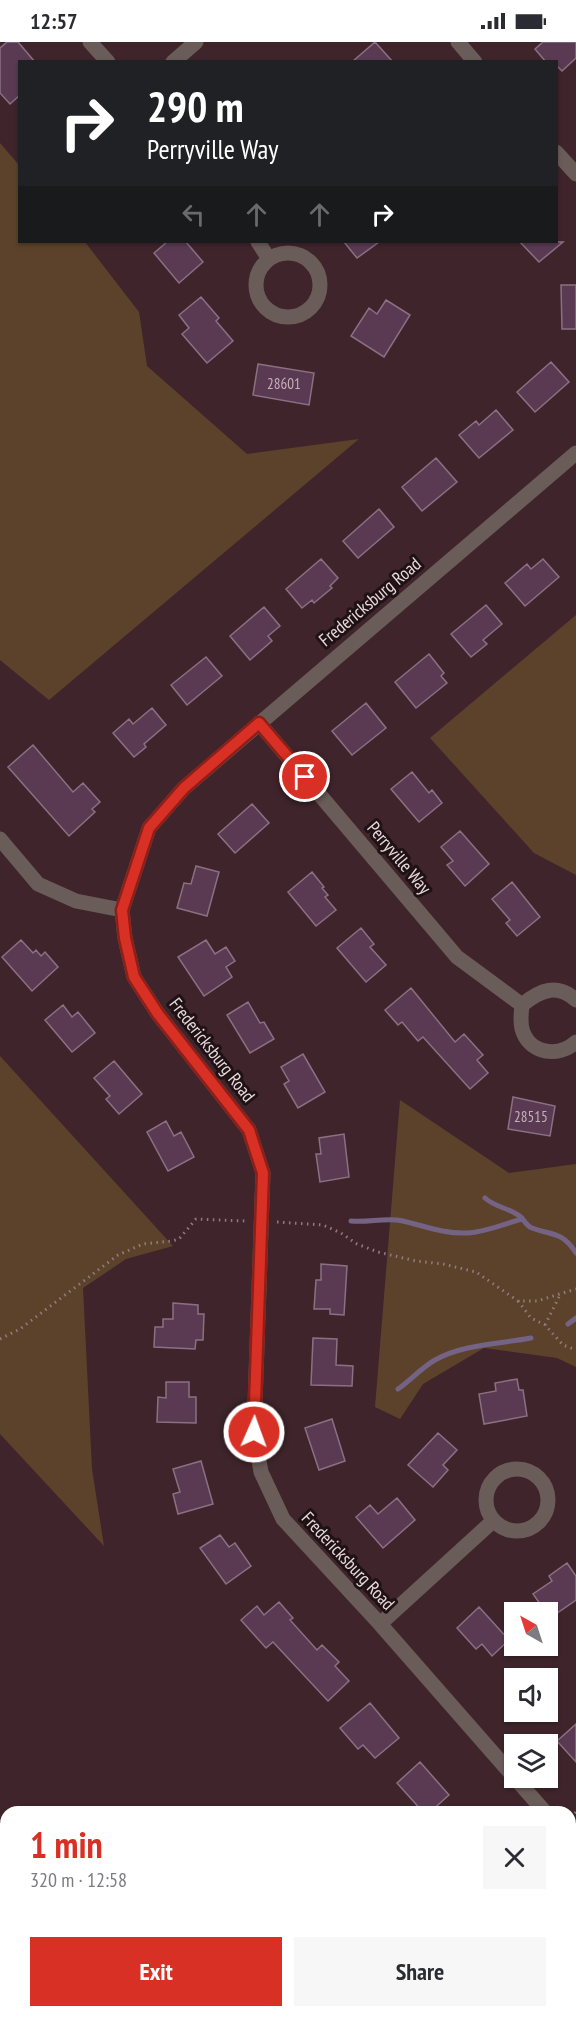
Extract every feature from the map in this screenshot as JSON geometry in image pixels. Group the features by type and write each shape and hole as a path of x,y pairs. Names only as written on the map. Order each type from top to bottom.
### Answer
{"street":[{"path":"90,42 106,60"},
{"path":"175,60 196,42"},
{"path":"458,42 473,60"},
{"path":"558,154 576,174"},
{"path":"259,243 269,259"},
{"path":"285,253 294,254 303,257 315,269 320,286 318,294 315,302 303,314 278,316 260,301 256,278 269,259 285,253"},
{"name":"Fredericksburg Road","path":"504,1765 380,1624 283,1519 261,1472 254,1432 263,1173 249,1130 158,1014 134,977 125,938 122,910 149,828 184,788 576,453"},
{"name":"Perryville Way","path":"259,723 457,957 522,1005"},
{"path":"0,839 38,884 76,901 122,910"},
{"path":"576,1000 560,990 550,989 540,992 522,1005 521,1026 531,1044 540,1050 561,1051 576,1041"},
{"path":"515,1468 534,1473 542,1480 548,1500 541,1520 532,1527 512,1531 493,1521 488,1512 486,1492 496,1476 505,1470 515,1468"},
{"path":"380,1624 493,1521"},
{"name":"Fredericksburg Road","path":"524,1788 540,1806"}],"path":[{"path":"0,1339 20,1329 118,1255 143,1244 178,1239 195,1219 303,1222 323,1225 357,1244 378,1252 476,1272 518,1301 531,1318 545,1325 563,1345 576,1350"},
{"path":"518,1301 537,1301 576,1289"},
{"path":"545,1325 560,1295"}],"shaded area":[{"path":"0,143 18,164 18,243 86,243 139,312 147,366 247,454 359,439 49,700 0,660"},
{"path":"576,615 576,875 534,853 430,738"},
{"path":"0,1056 173,1246 126,1259 83,1288 92,1469 104,1546 0,1434"},
{"path":"400,1100 509,1173 576,1164 576,1367 557,1358 484,1348 423,1384 400,1419 375,1407"}],"building":[{"path":"7,42 18,42 33,60 18,60 18,97 10,104 0,93 0,48"},
{"path":"375,42 391,60 354,60"},
{"path":"543,42 576,42 576,58 562,71 558,67 558,60 544,60 535,49"},
{"path":"563,242 539,262 521,243"},
{"path":"166,243 187,243 203,262 179,283 154,253"},
{"path":"345,243 378,243 357,258"},
{"path":"561,285 576,285 576,329 562,329"},
{"path":"201,297 219,318 216,321 233,341 207,363 182,334 189,328 179,315"},
{"path":"386,300 410,315 384,357 351,336 369,308 377,314"},
{"path":"551,362 569,382 535,412 517,392"},
{"path":"258,364 314,373 309,405 253,395"},
{"path":"496,410 513,430 479,458 459,435 476,421 479,425"},
{"path":"436,458 457,482 422,511 402,487"},
{"path":"379,509 394,527 358,558 343,541"},
{"path":"321,559 338,578 330,586 332,588 314,603 312,600 302,608 286,589"},
{"path":"543,559 559,577 525,606 505,583 527,564 531,569"},
{"path":"486,605 502,624 483,640 487,644 471,657 451,634"},
{"path":"264,607 280,626 268,636 272,641 250,660 230,636"},
{"path":"429,654 444,673 441,676 447,683 416,708 395,682"},
{"path":"206,657 222,676 187,705 171,685"},
{"path":"366,703 386,728 352,755 332,731"},
{"path":"152,708 166,725 144,744 146,747 134,757 113,733 129,719 133,724"},
{"path":"33,745 73,792 83,783 100,802 92,809 95,812 69,836 8,767"},
{"path":"412,772 429,793 432,790 442,803 419,822 391,789"},
{"path":"252,804 269,823 235,853 218,834"},
{"path":"460,831 489,864 465,886 447,865 453,861 441,847"},
{"path":"196,866 219,872 207,916 177,908 184,883 191,884"},
{"path":"312,872 324,887 322,888 328,895 325,897 336,910 316,926 288,892"},
{"path":"512,882 540,917 517,936 506,923 510,920 492,899"},
{"path":"361,928 374,944 370,947 386,965 366,982 337,948"},
{"path":"21,940 33,953 36,950 41,956 45,952 58,967 32,991 2,957"},
{"path":"206,940 215,954 226,947 235,961 226,967 232,977 204,996 178,957"},
{"path":"411,988 455,1042 464,1034 483,1055 477,1060 488,1073 470,1089 423,1037 418,1041 402,1022 398,1025 385,1010"},
{"path":"248,1002 260,1023 264,1022 274,1039 250,1053 227,1015"},
{"path":"63,1005 72,1017 78,1012 95,1033 72,1052 45,1020"},
{"path":"303,1054 325,1092 298,1108 284,1084 289,1081 281,1067"},
{"path":"114,1061 142,1094 119,1114 106,1099 110,1096 94,1078"},
{"path":"513,1097 555,1106 550,1136 508,1129"},
{"path":"166,1121 174,1136 181,1132 194,1157 168,1171 147,1132"},
{"path":"344,1134 349,1177 320,1182 316,1154 321,1154 319,1138"},
{"path":"321,1264 347,1266 344,1315 330,1314 330,1309 314,1309 316,1280 321,1280"},
{"path":"173,1303 198,1305 198,1314 204,1314 203,1340 196,1340 195,1349 154,1347 155,1327 163,1327 163,1319 173,1319"},
{"path":"313,1338 337,1339 336,1365 353,1366 352,1386 311,1385"},
{"path":"517,1379 519,1390 523,1390 527,1416 484,1424 479,1394 496,1391 495,1383"},
{"path":"166,1382 189,1382 189,1397 196,1397 196,1423 157,1422 158,1397 166,1398"},
{"path":"332,1419 345,1461 319,1470 305,1428"},
{"path":"438,1433 457,1450 443,1465 448,1470 433,1487 408,1465"},
{"path":"201,1461 213,1504 178,1514 173,1494 180,1492 173,1469"},
{"path":"397,1498 415,1520 383,1548 356,1517 370,1505 378,1514"},
{"path":"220,1535 229,1547 235,1543 251,1566 226,1584 200,1548"},
{"path":"567,1563 576,1576 576,1600 558,1612 558,1602 539,1602 533,1594 552,1581 549,1576"},
{"path":"279,1602 293,1618 290,1620 317,1650 322,1645 339,1662 335,1666 349,1681 328,1701 273,1642 266,1648 241,1620 257,1606 264,1615"},
{"path":"479,1607 504,1634 504,1645 492,1656 482,1644 476,1649 457,1628"},
{"path":"370,1703 399,1738 375,1758 363,1745 358,1749 340,1728"},
{"path":"576,1724 576,1762 558,1742"},
{"path":"420,1762 449,1795 437,1806 418,1806 397,1783"}],"waterway":[{"path":"485,1198 518,1215 530,1227 557,1235 566,1241 576,1253"},
{"path":"351,1221 397,1220 443,1231 467,1233 522,1219"},
{"path":"568,1324 576,1318"},
{"path":"398,1389 430,1363 446,1355 470,1348 531,1338"}],"route":[{"path":"254,1432 263,1173 249,1130 158,1014 134,977 125,938 122,910 149,828 184,788 259,723 305,777"}]}
